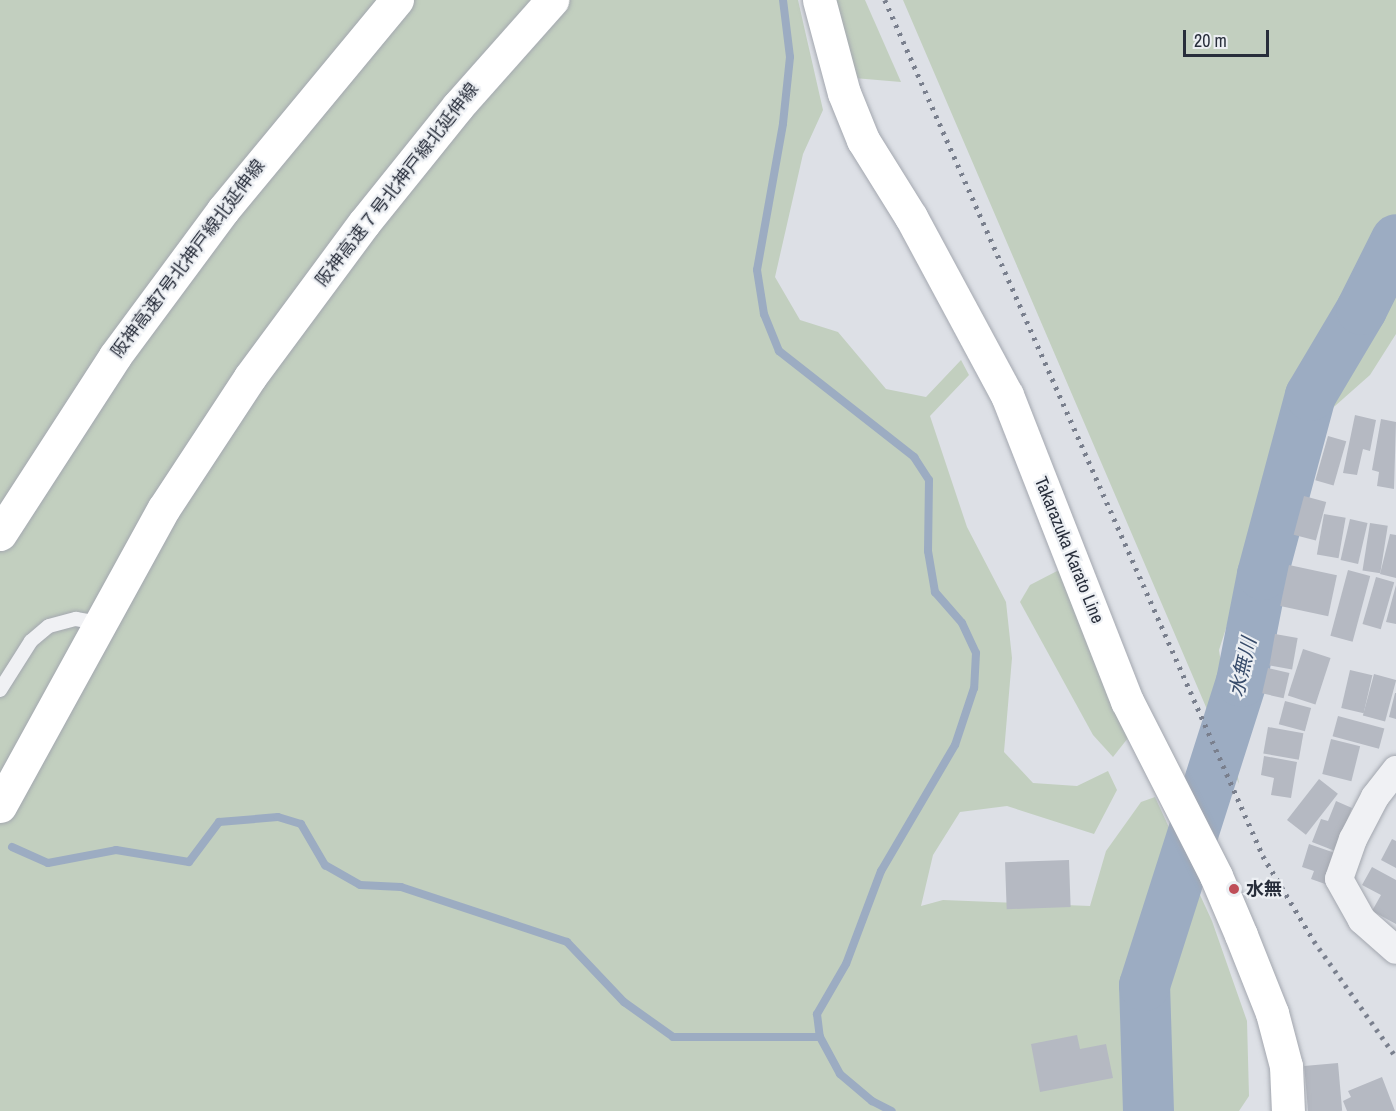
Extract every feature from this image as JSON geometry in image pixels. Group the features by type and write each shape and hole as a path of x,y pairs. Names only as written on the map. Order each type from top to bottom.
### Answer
{"main road":[{"name":"阪神高速7号北神戸線北延伸線","path":"0,534 115,356 250,173 330,76 397,0"},
{"name":"阪神高速７号北神戸線北延伸線","path":"99,623 164,508 250,377 364,223 458,106 552,0"},
{"name":"Takarazuka Karato Line","path":"819,0 844,93 863,140 911,217 1007,395 1126,701 1216,876 1272,1012 1286,1066 1288,1111"},
{"path":"0,806 99,623"}],"street":[{"path":"1396,770 1375,797 1353,839 1340,879 1362,920 1396,950"}],"lane":[{"path":"0,690 31,641 50,626 76,619 99,623"}],"green space":[{"path":"0,0 798,0 823,110 803,154 775,277 800,320 838,332 886,389 926,397 961,360 969,375 930,416 967,527 1006,602 1012,658 1004,752 1033,783 1077,786 1108,771 1117,790 1094,834 1007,806 960,812 933,855 921,906 943,900 1090,906 1106,851 1141,802 1155,797 1212,921 1247,1021 1249,1096 1239,1111 0,1111"},
{"path":"833,0 865,0 901,82 854,78"},
{"path":"903,0 1396,0 1396,334 1370,375 1283,452 1219,650 1239,784"},
{"path":"1059,570 1128,738 1113,757 1093,735 1020,602 1030,585"}],"building":[{"path":"1355,415 1376,420 1370,451 1363,449 1357,475 1343,473"},
{"path":"1381,419 1396,422 1394,489 1377,486 1379,472 1372,470"},
{"path":"1328,436 1346,441 1334,485 1315,480"},
{"path":"1304,496 1326,502 1316,541 1294,535"},
{"path":"1324,514 1346,518 1339,558 1317,554"},
{"path":"1350,519 1368,523 1358,564 1341,560"},
{"path":"1370,523 1388,526 1380,573 1362,570"},
{"path":"1390,534 1396,535 1396,578 1380,574"},
{"path":"1289,565 1337,575 1328,616 1280,606"},
{"path":"1348,570 1370,576 1353,642 1330,636"},
{"path":"1376,577 1394,582 1381,629 1362,624"},
{"path":"1396,585 1396,624 1386,622"},
{"path":"1275,634 1298,638 1292,670 1269,666"},
{"path":"1303,649 1331,658 1315,705 1288,696"},
{"path":"1268,668 1289,673 1284,698 1262,693"},
{"path":"1350,670 1372,675 1364,713 1341,708"},
{"path":"1374,674 1396,680 1385,721 1363,716"},
{"path":"1396,693 1396,719 1389,717"},
{"path":"1285,701 1311,708 1305,731 1279,724"},
{"path":"1338,716 1384,728 1379,749 1333,736"},
{"path":"1268,727 1303,733 1299,760 1263,754"},
{"path":"1331,739 1360,746 1351,781 1322,774"},
{"path":"1264,756 1297,762 1291,798 1271,795 1274,778 1261,775"},
{"path":"1319,779 1338,794 1306,835 1287,820"},
{"path":"1336,801 1352,808 1335,851 1312,842 1321,819 1328,821"},
{"path":"1392,839 1396,841 1396,868 1381,860"},
{"path":"1309,844 1335,853 1328,885 1311,879 1314,871 1302,867"},
{"path":"1069,860 1071,907 1007,909 1005,862"},
{"path":"1372,867 1396,880 1396,924 1372,911 1381,895 1362,885"},
{"path":"1077,1035 1080,1049 1106,1044 1113,1078 1040,1092 1031,1044"},
{"path":"1338,1063 1342,1111 1308,1111 1304,1066"},
{"path":"1382,1077 1395,1111 1347,1111 1343,1101 1351,1097 1348,1091"}],"waterway":[{"path":"783,0 790,57 783,124 757,270 764,314 779,351 914,457 929,480 928,551 935,592 962,623 976,653 974,688 955,745 881,871 846,964 817,1014 820,1037 840,1074 872,1101 892,1111"},
{"name":"水無川","path":"1148,1111 1144,985 1241,681 1262,574 1310,395 1361,309 1396,239"},
{"path":"12,847 48,863 116,850 189,862 219,822 278,817 301,824 325,865 360,885 401,887 567,942 624,1002 673,1037 820,1037"}],"railway":[{"path":"885,0 1263,856 1314,941 1396,1057"}],"place":[{"name":"水無","path":"1234,889"}]}
